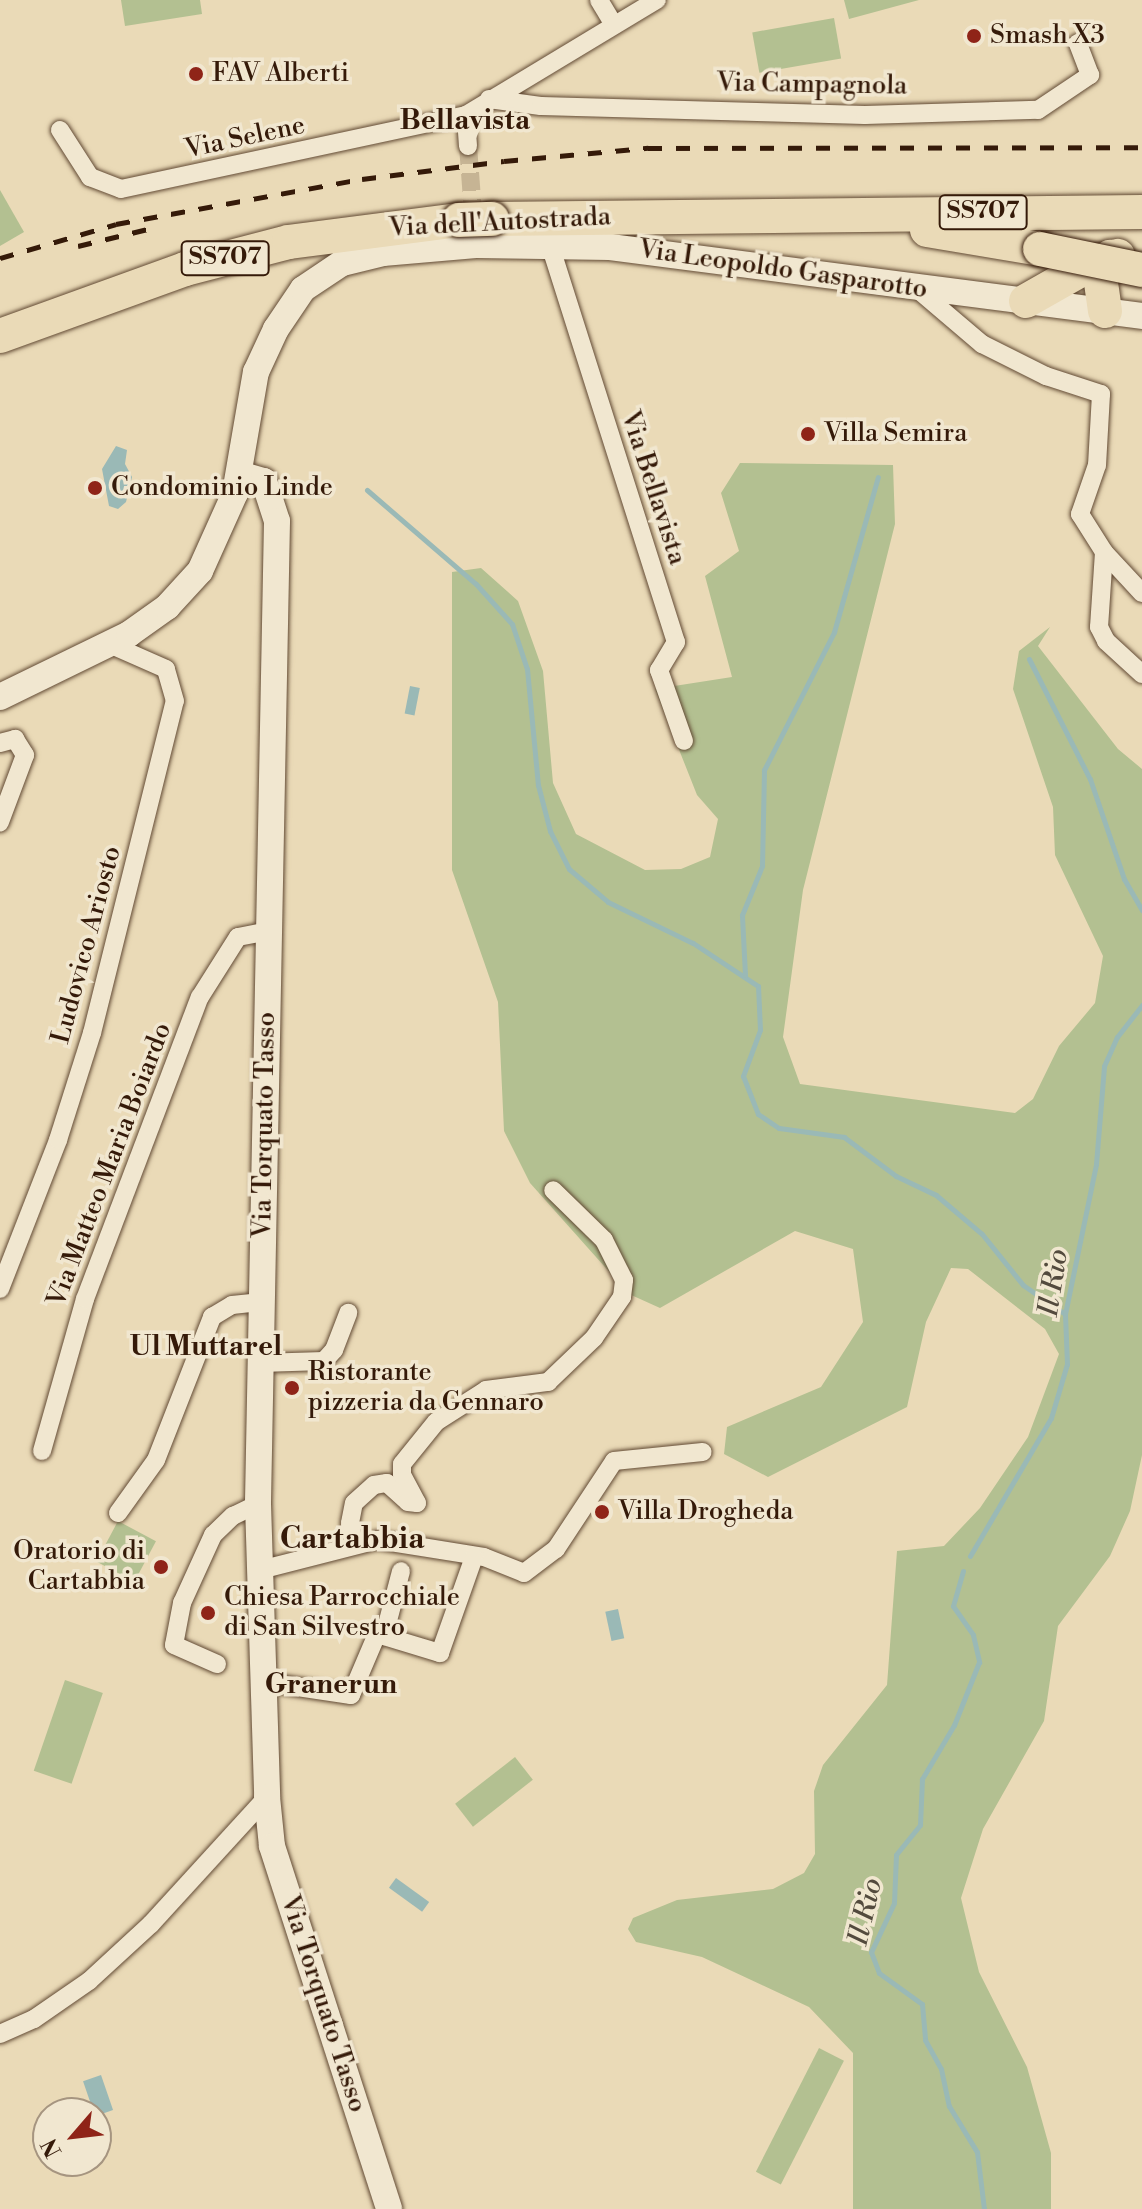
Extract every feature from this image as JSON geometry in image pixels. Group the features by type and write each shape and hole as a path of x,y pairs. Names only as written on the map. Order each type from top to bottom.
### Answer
{"highway":[{"name":"SS707","path":"824,217 1142,212"},
{"name":"SS707","path":"824,217 1040,249 1142,272"},
{"name":"Via dell'Autostrada","path":"0,336 94,298 289,242 476,219 824,217"},
{"path":"1105,311 1100,274 1126,255"},
{"path":"1026,301 1126,255"},
{"path":"1105,311 1142,272"}],"street":[{"path":"599,0 614,25"},
{"path":"468,146 466,115 657,0"},
{"name":"Via Campagnola","path":"489,99 541,106 865,115 1038,110 1090,75 1078,43"},
{"name":"Via Selene","path":"60,130 90,177 121,189 466,115"},
{"name":"Via Leopoldo Gasparotto","path":"0,697 109,644 167,607 200,571 220,535 239,474 256,372 276,329 303,289 342,263 383,253 550,245 610,247 1142,316"},
{"name":"Via Bellavista","path":"550,245 676,642 659,670 684,741"},
{"path":"916,288 982,344 1046,376 1101,394 1097,465 1080,514 1104,552 1142,593"},
{"name":"Via Torquato Tasso","path":"239,474 264,481 277,521 258,1504 264,1569 267,1797 272,1846 389,2209"},
{"path":"1104,552 1099,627 1106,641 1142,674"},
{"name":"Ludovico Ariosto","path":"0,1289 58,1140 92,1033 175,701 166,669 109,644"},
{"path":"0,743 15,739 25,755 0,822"},
{"name":"Via Matteo Maria Boiardo","path":"42,1451 85,1299 200,997 238,937 268,931"},
{"path":"354,1544 354,1503 374,1485 387,1483 408,1502 417,1503 402,1475 402,1464 436,1422 486,1390 548,1382 594,1338 622,1297 624,1280 604,1240 553,1190"},
{"path":"118,1513 156,1460 212,1317 232,1305 262,1302"},
{"path":"260,1363 324,1361 348,1313"},
{"path":"264,1569 354,1544 406,1543 474,1557 524,1573 556,1549 614,1461 703,1452"},
{"path":"217,1664 174,1645 182,1603 213,1535 233,1516 258,1504"},
{"path":"264,1682 351,1695 373,1638 384,1636 440,1653 474,1557"},
{"path":"384,1636 401,1571"},
{"path":"1,2033 34,2019 89,1981 151,1924 267,1797"}],"green space":[{"path":"121,0 200,0 202,14 125,26"},
{"path":"844,0 919,0 849,19"},
{"path":"834,18 841,58 759,73 752,32"},
{"path":"0,190 24,232 0,246"},
{"path":"740,463 893,465 895,524 803,890 783,1037 800,1084 1015,1113 1033,1099 1059,1046 1095,1003 1103,956 1055,855 1053,807 1013,689 1019,651 1050,627 1038,646 1118,749 1142,769 1142,1455 1130,1511 1110,1556 1058,1626 1044,1721 983,1829 961,1898 979,1972 1027,2067 1051,2153 1051,2209 853,2209 853,2053 809,2007 702,1957 636,1942 628,1929 633,1918 677,1900 773,1889 804,1873 815,1854 814,1791 823,1765 887,1685 897,1551 944,1546 980,1508 1028,1437 1059,1354 1045,1329 968,1269 951,1268 926,1322 907,1407 768,1477 724,1454 727,1427 821,1387 863,1322 853,1249 795,1231 660,1308 629,1294 530,1183 504,1131 498,1002 452,870 452,572 481,568 518,601 543,671 553,783 576,834 645,870 681,869 710,857 718,819 697,795 655,689 732,677 705,576 739,551 721,493"},
{"path":"118,1521 156,1541 134,1582 96,1562"},
{"path":"65,1680 103,1693 72,1784 34,1771"},
{"path":"515,1757 533,1780 473,1827 455,1804"},
{"path":"819,2048 844,2061 781,2185 756,2172"}],"water":[{"path":"116,446 127,450 125,464 132,477 126,502 118,509 109,506 102,469"},
{"path":"410,686 420,688 414,715 405,713"},
{"path":"618,1609 624,1638 612,1641 605,1612"},
{"path":"396,1878 429,1902 422,1912 389,1888"},
{"path":"101,2075 109,2097 88,2097 83,2081"}],"waterway":[{"path":"745,975 742,915 762,866 764,770 834,632 878,477"},
{"path":"367,490 476,584 512,624 527,669 538,785 550,831 569,869 608,902 693,943 758,986 760,1030 743,1076 758,1114 779,1128 844,1137 896,1176 936,1195 982,1234 1023,1285 1065,1314"},
{"name":"Il Rio","path":"1029,659 1090,779 1124,879 1142,910"},
{"name":"Il Rio","path":"970,1556 1051,1418 1067,1364 1065,1314 1096,1164 1104,1066 1117,1037 1142,1005"},
{"name":"Il Rio","path":"963,1571 953,1606 973,1635 979,1662 954,1725 922,1779 920,1825 896,1855 894,1903 871,1952 879,1973 922,2004 925,2040 941,2069 949,2106 977,2152 984,2209"}],"tunnel":[{"path":"468,146 474,226"}],"railway":[{"path":"0,258 116,224 362,179 504,161 648,148 1142,147"},
{"path":"78,246 152,228"}],"place":[{"name":"Smash X3","path":"974,36"},
{"name":"FAV Alberti","path":"196,74"},
{"name":"Villa Semira","path":"808,434"},
{"name":"Condominio Linde","path":"95,488"},
{"name":"Ristorante pizzeria da Gennaro","path":"292,1388"},
{"name":"Villa Drogheda","path":"602,1512"},
{"name":"Oratorio di Cartabbia","path":"161,1567"},
{"name":"Chiesa Parrocchiale di San Silvestro","path":"208,1613"}],"district":[{"name":"Bellavista","path":"465,121"},
{"name":"Ul Muttarel","path":"206,1347"},
{"name":"Cartabbia","path":"352,1539"},
{"name":"Granerun","path":"331,1685"}]}
